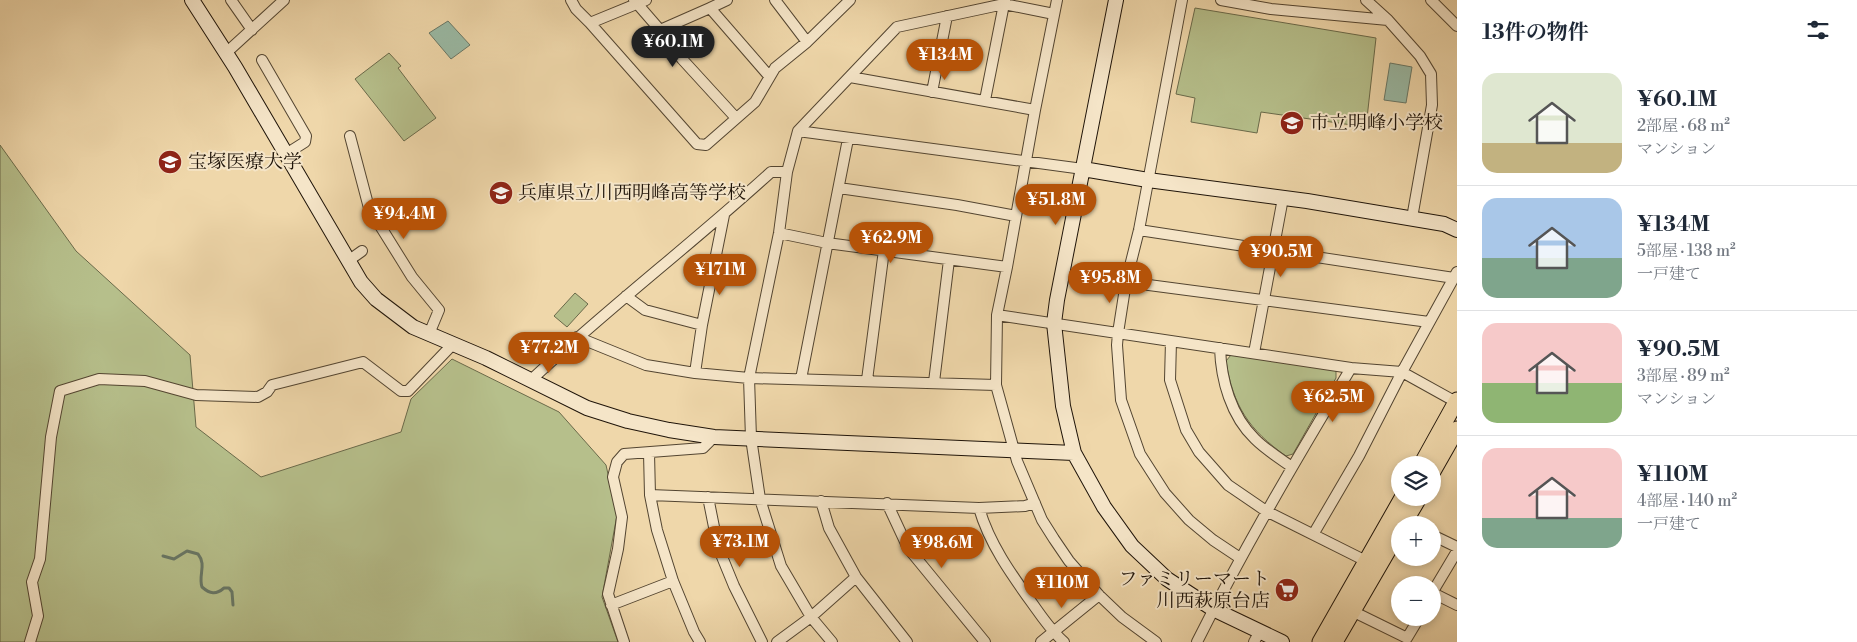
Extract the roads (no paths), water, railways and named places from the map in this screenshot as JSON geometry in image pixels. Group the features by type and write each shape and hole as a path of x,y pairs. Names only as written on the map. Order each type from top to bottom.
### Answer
{"main road":[{"path":"1426,456 1456,401"},
{"path":"1441,457 1457,429"},
{"path":"1320,642 1397,506"},
{"path":"1335,642 1391,548"}],"street":[{"path":"192,0 226,53 360,282 376,299 413,327 486,358 587,408 628,421 669,430 714,437 1074,453"},
{"path":"231,0 250,36"},
{"path":"226,53 250,36 284,0"},
{"path":"571,0 576,10 697,144 706,145 755,102 775,68 807,42 850,0"},
{"path":"660,30 727,0"},
{"path":"774,0 807,42"},
{"path":"1057,0 997,314 996,385 1013,449 1035,503 1059,546 1099,595 1122,617 1156,642"},
{"path":"1116,0 1056,300 1054,323 1063,406 1074,453 1104,507 1132,546 1167,579 1257,636 1282,642"},
{"path":"1182,0 1139,230 1126,282 1118,333 1117,346 1121,400 1140,454 1165,493 1189,520 1213,540 1240,558"},
{"path":"1225,0 1271,9 1388,20"},
{"path":"1366,0 1388,20 1420,56 1431,74 1432,105 1412,218"},
{"path":"1431,0 1457,26"},
{"path":"590,24 639,1 682,59 736,118"},
{"path":"832,642 811,618 781,566 760,500 751,438 749,378 779,233 788,172 798,131 897,27 1004,2 1054,14"},
{"path":"986,100 1004,2"},
{"path":"710,8 769,76"},
{"path":"932,92 947,16"},
{"path":"262,60 306,136 305,142 286,154"},
{"path":"850,77 1035,110"},
{"path":"798,131 1283,198 1412,218 1444,224 1457,230"},
{"path":"350,136 369,208 412,277 439,310 429,334"},
{"path":"801,379 848,139"},
{"path":"530,381 577,337 724,215 771,172 788,172"},
{"path":"839,188 957,205 1016,216"},
{"path":"1254,353 1283,198"},
{"path":"694,373 724,215"},
{"path":"1139,230 1272,251 1456,275 1402,372 1359,456 1314,533"},
{"path":"779,233 827,243 1007,267"},
{"path":"867,380 884,250"},
{"path":"348,261 362,251"},
{"path":"934,382 949,260"},
{"path":"1126,282 1429,322"},
{"path":"626,296 645,310 702,324"},
{"path":"997,314 1352,368 1402,372 1456,401"},
{"path":"577,337 646,365 694,373 749,378 996,385"},
{"path":"1172,341 1170,380 1186,430 1199,452 1228,485 1266,511 1314,533 1366,561"},
{"path":"30,642 38,616 32,582 40,559 51,437 60,391 99,379 145,381 196,395 258,396 268,392 272,385 364,362 401,390 408,391 453,344"},
{"path":"1220,348 1223,380 1230,401 1241,421 1253,438 1292,467"},
{"path":"1197,642 1266,511 1352,368"},
{"path":"624,642 608,594 618,549 622,518 613,476 617,462 624,454 703,448 714,437"},
{"path":"649,453 650,495 657,530 673,581 700,642"},
{"path":"650,495 978,508 1025,506 1035,503"},
{"path":"708,497 718,547 734,586 762,642"},
{"path":"821,501 829,528 856,577 907,642"},
{"path":"887,503 908,548 985,642"},
{"path":"978,508 984,528 1012,575 1053,632 1064,642"},
{"path":"1441,540 1457,549 1441,578"},
{"path":"777,642 811,618 856,577"},
{"path":"611,605 673,581"},
{"path":"1041,642 1099,595"},
{"path":"1441,597 1457,605"},
{"path":"1352,611 1411,640 1416,626"}],"waterway":[{"path":"163,556 174,559 187,551 198,554 202,562 202,587 213,593 229,588 232,592 233,605"}],"place":[{"name":"市立明峰小学校","path":"1292,123"},
{"name":"宝塚医療大学","path":"170,162"},
{"name":"兵庫県立川西明峰高等学校","path":"501,193"},
{"name":"ファミリーマート 川西萩原台店","path":"1287,590"}]}
